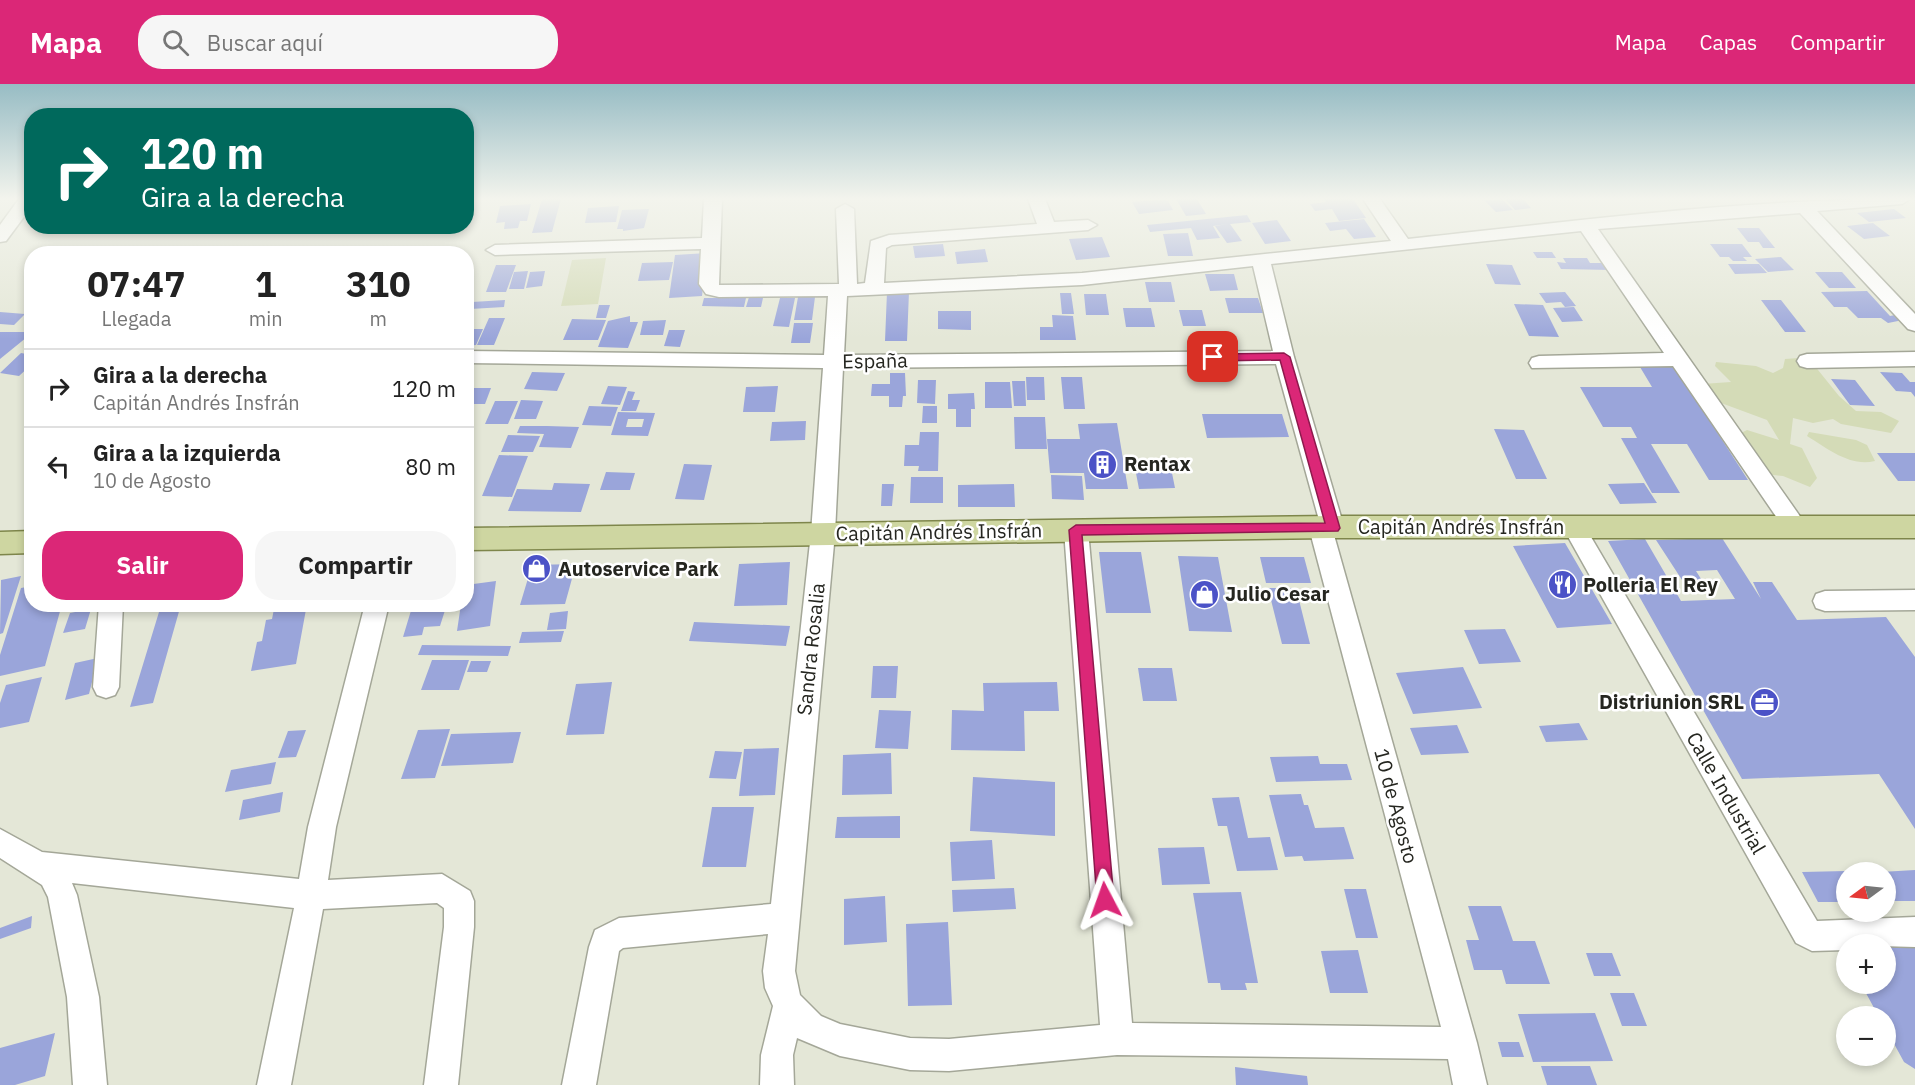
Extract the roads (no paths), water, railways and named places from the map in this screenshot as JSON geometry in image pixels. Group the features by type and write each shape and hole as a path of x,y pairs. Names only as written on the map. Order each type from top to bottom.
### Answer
{"main road":[{"name":"Capitán Andrés Insfrán","path":"474,539 1076,530 1573,526 1915,527"},
{"path":"0,543 24,542"}],"street":[{"path":"495,250 627,246"},
{"path":"710,246 708,284 713,290 843,290 1082,279 1396,246"},
{"name":"Sandra Rosalia","path":"789,1006 781,988 779,971 823,533 833,362 843,290 845,246"},
{"path":"874,289 878,246"},
{"path":"1600,246 1796,528"},
{"path":"1840,246 1915,325"},
{"name":"10 de Agosto","path":"1260,260 1326,528 1470,1085"},
{"name":"España","path":"474,357 833,362 1284,357"},
{"path":"1539,363 1678,359"},
{"path":"1807,361 1915,359"},
{"name":"Calle Industrial","path":"1573,526 1807,932 1812,936 1915,932"},
{"path":"1076,530 1117,1039"},
{"path":"1825,601 1915,600"},
{"path":"106,687 111,612"},
{"path":"274,1085 322,827 375,612"},
{"path":"0,842 52,875 62,895 83,997 90,1085"},
{"path":"41,866 311,895 441,888 452,893 459,901 459,927 441,1085"},
{"path":"579,1085 604,947 612,936 619,933 784,918"},
{"path":"789,1006 810,1028 840,1040 910,1054 949,1055 1117,1039 1461,1043"},
{"path":"777,1085 777,1055 789,1006"}],"place":[{"name":"Rentax","path":"1103,464"},
{"name":"Autoservice Park","path":"537,569"},
{"name":"Polleria El Rey","path":"1562,585"},
{"name":"Julio Cesar","path":"1204,594"},
{"name":"Distriunion SRL","path":"1765,702"}]}
